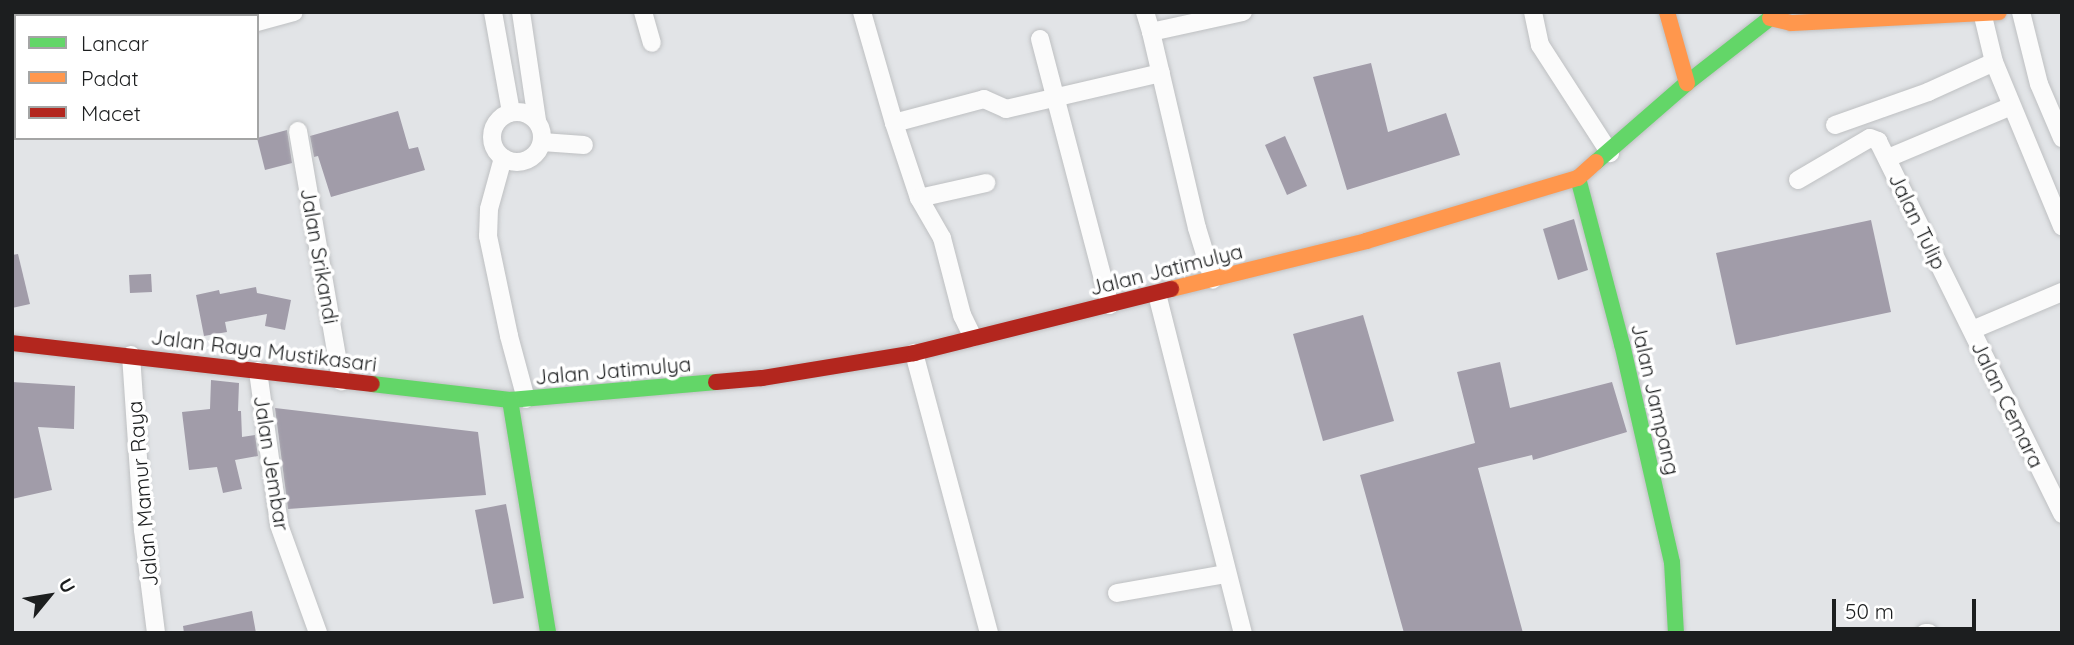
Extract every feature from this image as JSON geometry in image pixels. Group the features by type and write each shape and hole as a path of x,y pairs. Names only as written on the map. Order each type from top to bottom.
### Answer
{"main road":[{"path":"1667,12 1686,83"},
{"name":"Jalan Jatimulya","path":"518,399 762,378 914,353 1366,241 1578,178 1610,153 1686,83 1774,15 1791,23 1935,13 1988,13"},
{"name":"Jalan Jampang","path":"1578,178 1622,344 1672,562 1676,633"},
{"name":"Jalan Raya Mustikasari","path":"12,343 518,399"},
{"path":"518,399 548,633"}],"street":[{"path":"259,21 294,12"},
{"path":"493,12 512,112"},
{"path":"521,12 542,142 537,153 526,160 514,162 503,158 494,148 491,135 500,117 512,112 525,113 537,121"},
{"path":"643,12 652,43"},
{"path":"862,12 919,198 942,239 962,315 973,338"},
{"path":"1145,12 1197,228 1213,280"},
{"path":"1151,32 1243,12"},
{"path":"1533,12 1540,45 1610,153"},
{"path":"2021,12 2039,84 2062,138"},
{"path":"1988,13 1994,62 2062,226"},
{"path":"1040,39 1110,305"},
{"path":"1835,125 1928,92 1994,62"},
{"path":"894,123 984,99 1006,109 1161,73"},
{"name":"Jalan Tulip","path":"1972,331 1888,158 2012,106"},
{"name":"Jalan Srikandi","path":"298,131 341,381"},
{"path":"1798,180 1870,138 1876,139 1888,158"},
{"path":"542,142 584,145"},
{"path":"503,158 489,209 488,236 509,336 518,399"},
{"path":"919,198 986,183"},
{"path":"1972,331 2062,292"},
{"path":"1157,294 1243,633"},
{"name":"Jalan Cemara","path":"1972,331 2062,514"},
{"path":"914,353 989,633"},
{"name":"Jalan Mamur Raya","path":"131,355 143,530 156,633"},
{"name":"Jalan Jembar","path":"258,371 279,525 318,633"},
{"path":"1117,593 1226,574"}],"building":[{"path":"1371,63 1388,132 1446,113 1460,155 1347,190 1313,77"},
{"path":"398,111 409,149 418,147 425,170 331,197 318,156 314,157 310,136"},
{"path":"287,130 292,163 265,170 259,137"},
{"path":"1285,136 1307,186 1287,195 1265,145"},
{"path":"1574,219 1588,270 1558,280 1543,229"},
{"path":"1871,220 1891,312 1736,345 1716,253"},
{"path":"18,254 30,304 12,308 12,255"},
{"path":"151,274 152,292 130,293 129,275"},
{"path":"256,287 257,293 291,300 285,330 265,326 267,314 225,322 227,332 204,336 196,295 219,290 220,294"},
{"path":"1363,315 1394,421 1323,441 1293,334"},
{"path":"1500,362 1510,408 1612,382 1627,432 1533,460 1532,455 1478,468 1523,633 1404,633 1360,475 1475,443 1457,372"},
{"path":"211,380 239,383 238,411 241,411 242,437 255,435 258,456 235,460 242,489 223,493 217,467 189,470 182,412 210,409"},
{"path":"12,382 75,386 74,429 38,427 52,490 12,499"},
{"path":"275,408 478,432 486,495 288,509"},
{"path":"506,504 524,598 493,604 475,510"},
{"path":"252,611 256,633 184,633 183,626"}],"traffic: fast":[{"path":"1596,162 1687,83 1778,12"},
{"path":"1578,178 1622,344 1672,562 1676,633"},
{"path":"372,384 510,400 716,382"},
{"path":"510,400 548,633"}],"traffic: slow":[{"path":"1667,12 1687,83"},
{"path":"1770,18 1791,23 1999,12"},
{"path":"1171,289 1366,241 1578,178 1596,162"}],"traffic: jam":[{"path":"716,382 762,378 914,353 1171,289"},
{"path":"12,343 372,384"}]}
